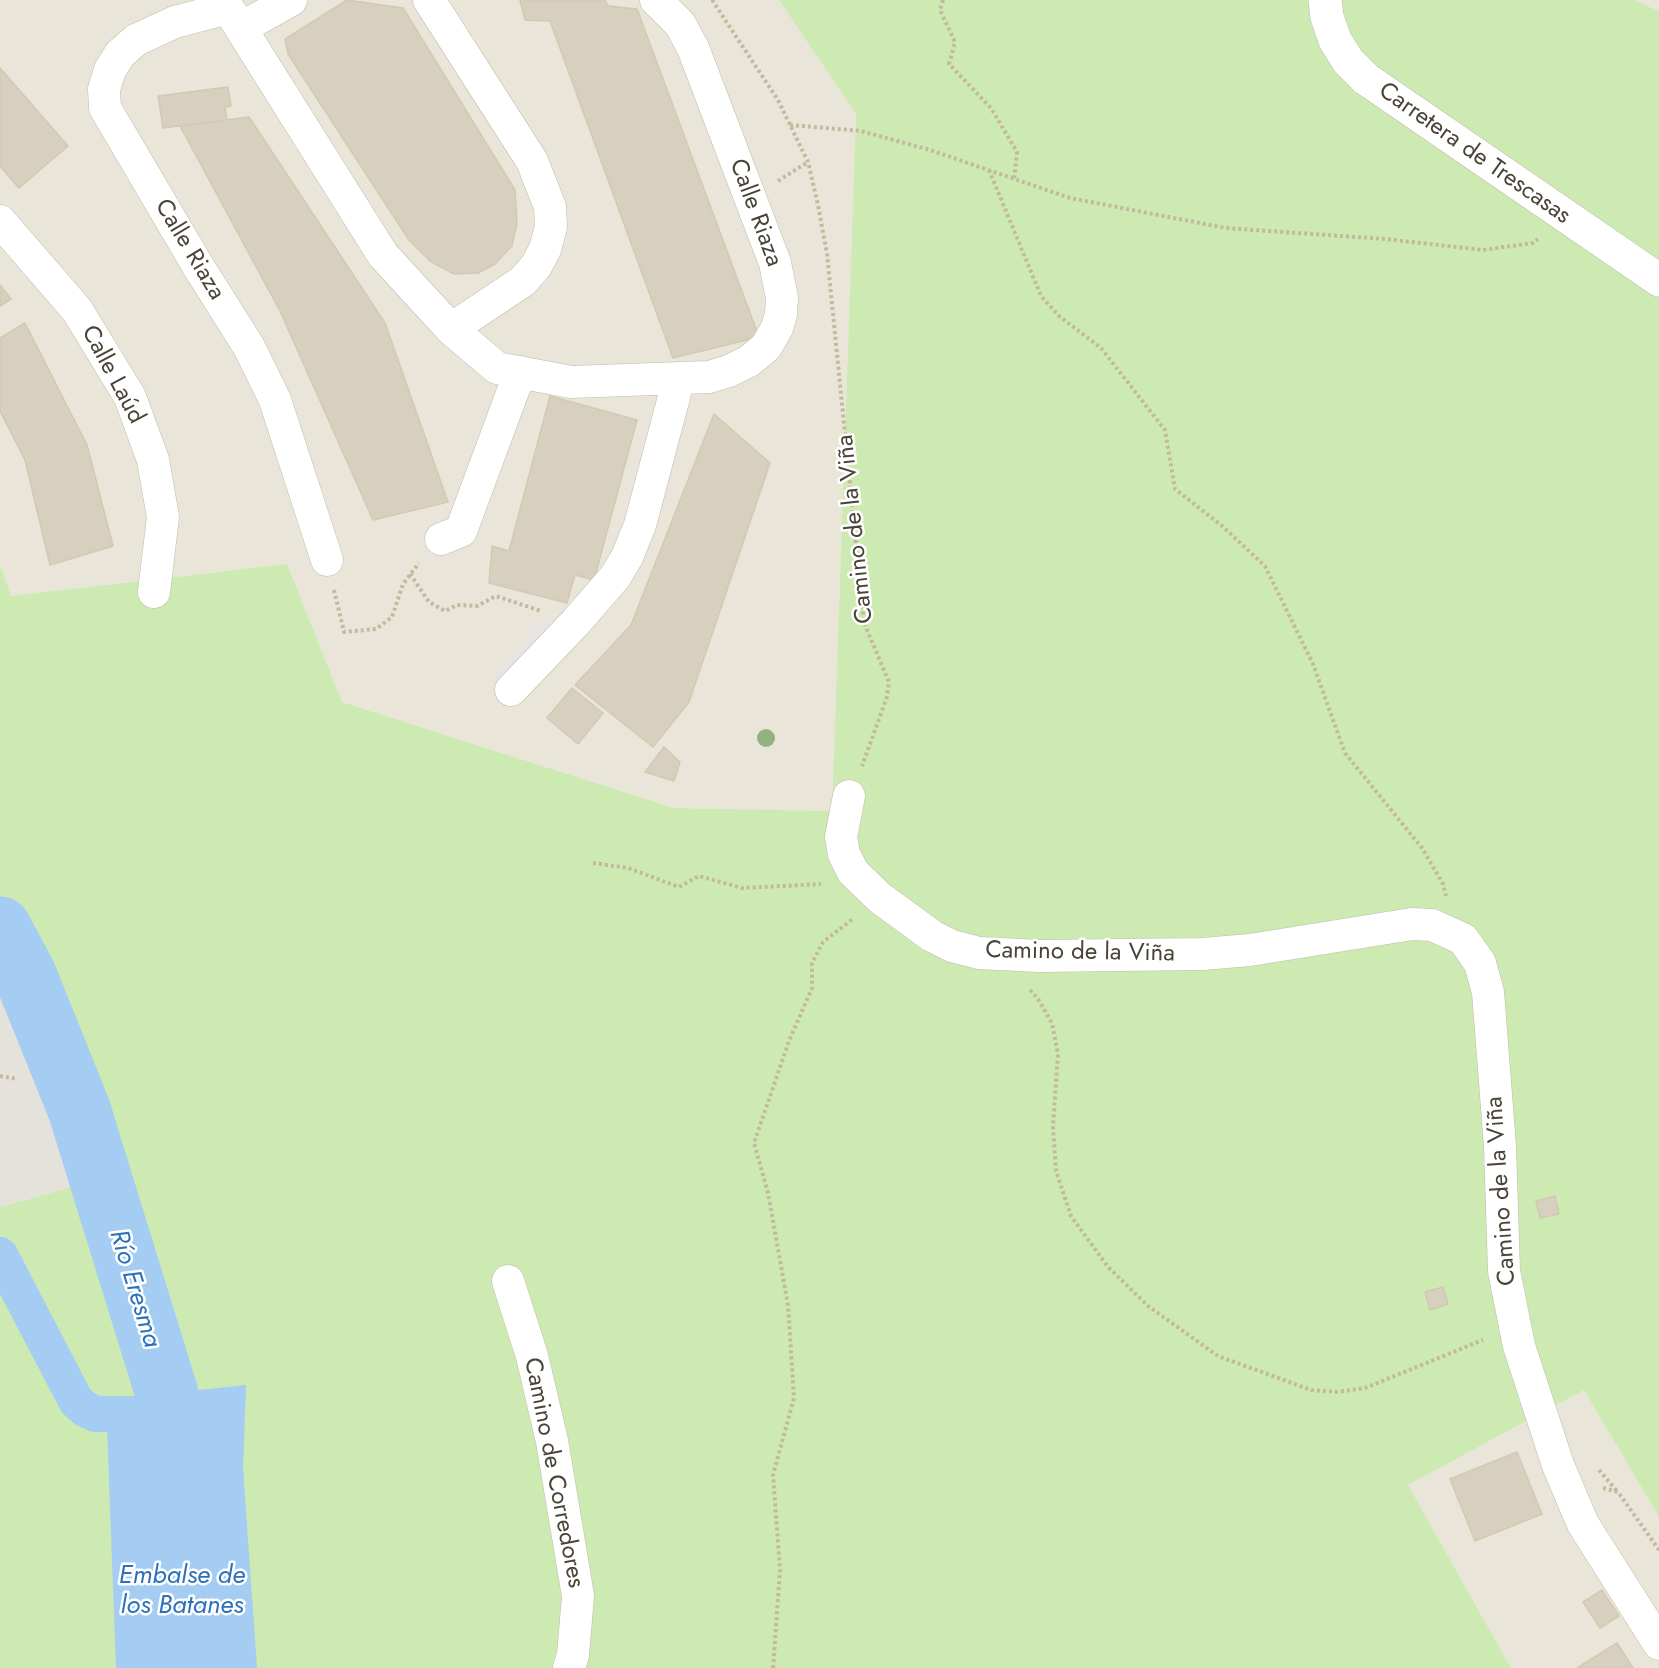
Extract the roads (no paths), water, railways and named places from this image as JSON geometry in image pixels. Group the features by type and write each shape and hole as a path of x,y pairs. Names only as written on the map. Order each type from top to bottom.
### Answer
{"street":[{"name":"Calle Riaza","path":"291,0 176,22 136,40 120,54 110,70 104,89 105,108 198,266 249,347 275,400 330,572"},
{"path":"429,0 531,161 550,207 551,227 545,249 536,266 523,280 451,329"},
{"name":"Calle Riaza","path":"231,12 383,255 451,329 497,368 571,382 710,377 749,361 766,347 777,328 782,298 775,263 693,48 680,24 656,0"},
{"name":"Carretera de Trescasas","path":"1325,0 1327,17 1335,40 1348,61 1366,79 1567,219 1659,279"},
{"name":"Calle Laúd","path":"0,221 77,310 130,397 153,460 163,517 154,592"},
{"path":"441,539 461,531 520,372"},
{"path":"511,690 575,623 615,577 627,557 640,525 679,378"},
{"name":"Camino de la Viña","path":"849,796 841,837 844,854 853,872 872,890 933,936 952,946 995,955 1203,954 1250,950 1412,924 1432,925 1452,932 1473,950 1485,977 1488,992 1500,1146 1504,1271 1515,1328 1537,1404 1583,1524 1659,1644"},
{"name":"Camino de Corredores","path":"508,1281 532,1356 552,1441 578,1596 573,1655 569,1668"}],"water":[{"name":"Embalse de los Batanes","path":"246,1385 243,1468 257,1668 116,1668 106,1400"}],"waterway":[{"name":"Río Eresma","path":"0,928 25,975 79,1109 167,1394 179,1479"},
{"path":"0,1255 76,1401 85,1409 96,1414 154,1414"}]}
